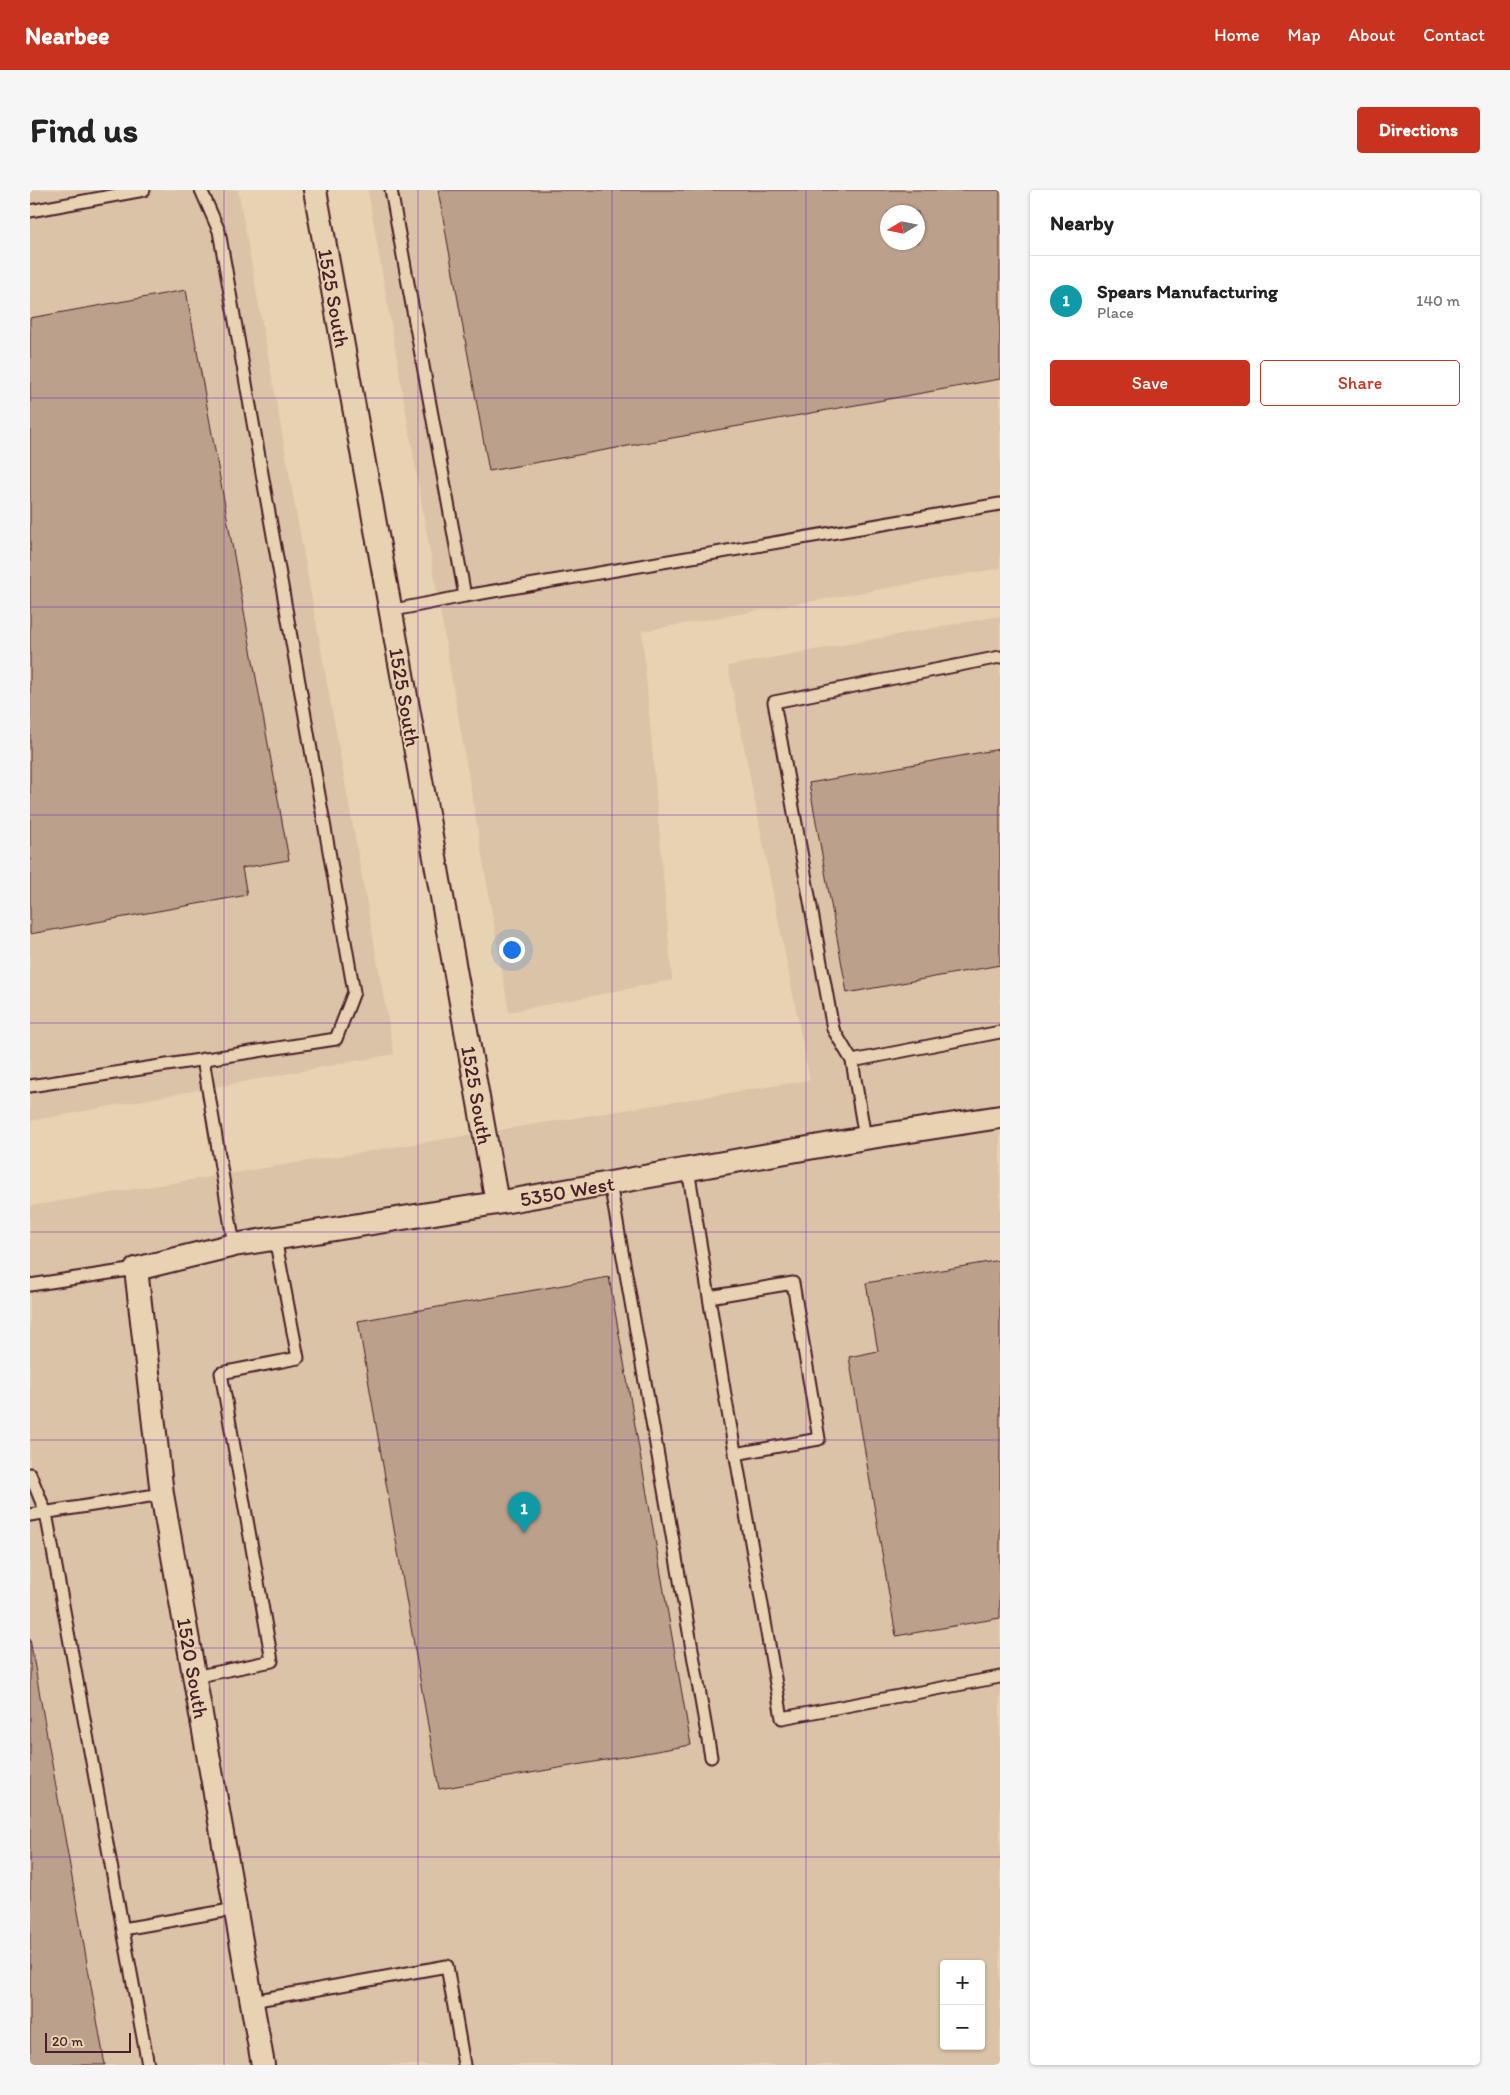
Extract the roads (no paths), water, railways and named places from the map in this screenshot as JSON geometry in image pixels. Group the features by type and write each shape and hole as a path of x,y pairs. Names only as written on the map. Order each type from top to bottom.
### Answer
{"street":[{"name":"1525 South","path":"315,190 389,611 497,1203"},
{"name":"5350 West","path":"136,1269 234,1245 497,1203 865,1138 1000,1117"},
{"name":"1520 South","path":"136,1269 162,1494 263,2065"}],"lane":[{"path":"30,211 144,190"},
{"path":"30,1086 336,1039 354,992 219,231 201,190"},
{"path":"391,190 465,596"},
{"path":"389,611 465,596 1000,504"},
{"path":"865,1138 852,1062 833,1029 774,702 1000,657"},
{"path":"852,1062 1000,1032"},
{"path":"203,1059 234,1245"},
{"path":"688,1169 735,1454 782,1718 1000,1677"},
{"path":"610,1183 711,1757"},
{"path":"194,1677 272,1662 221,1373 298,1358 275,1238"},
{"path":"30,1285 136,1269"},
{"path":"709,1297 793,1283 819,1439 735,1454"},
{"path":"30,1474 46,1513 148,2065"},
{"path":"30,1515 162,1494"},
{"path":"123,1929 236,1909"},
{"path":"252,2001 447,1966 464,2065"}],"place":[{"name":"Spears Manufacturing","path":"524,1533"}]}
